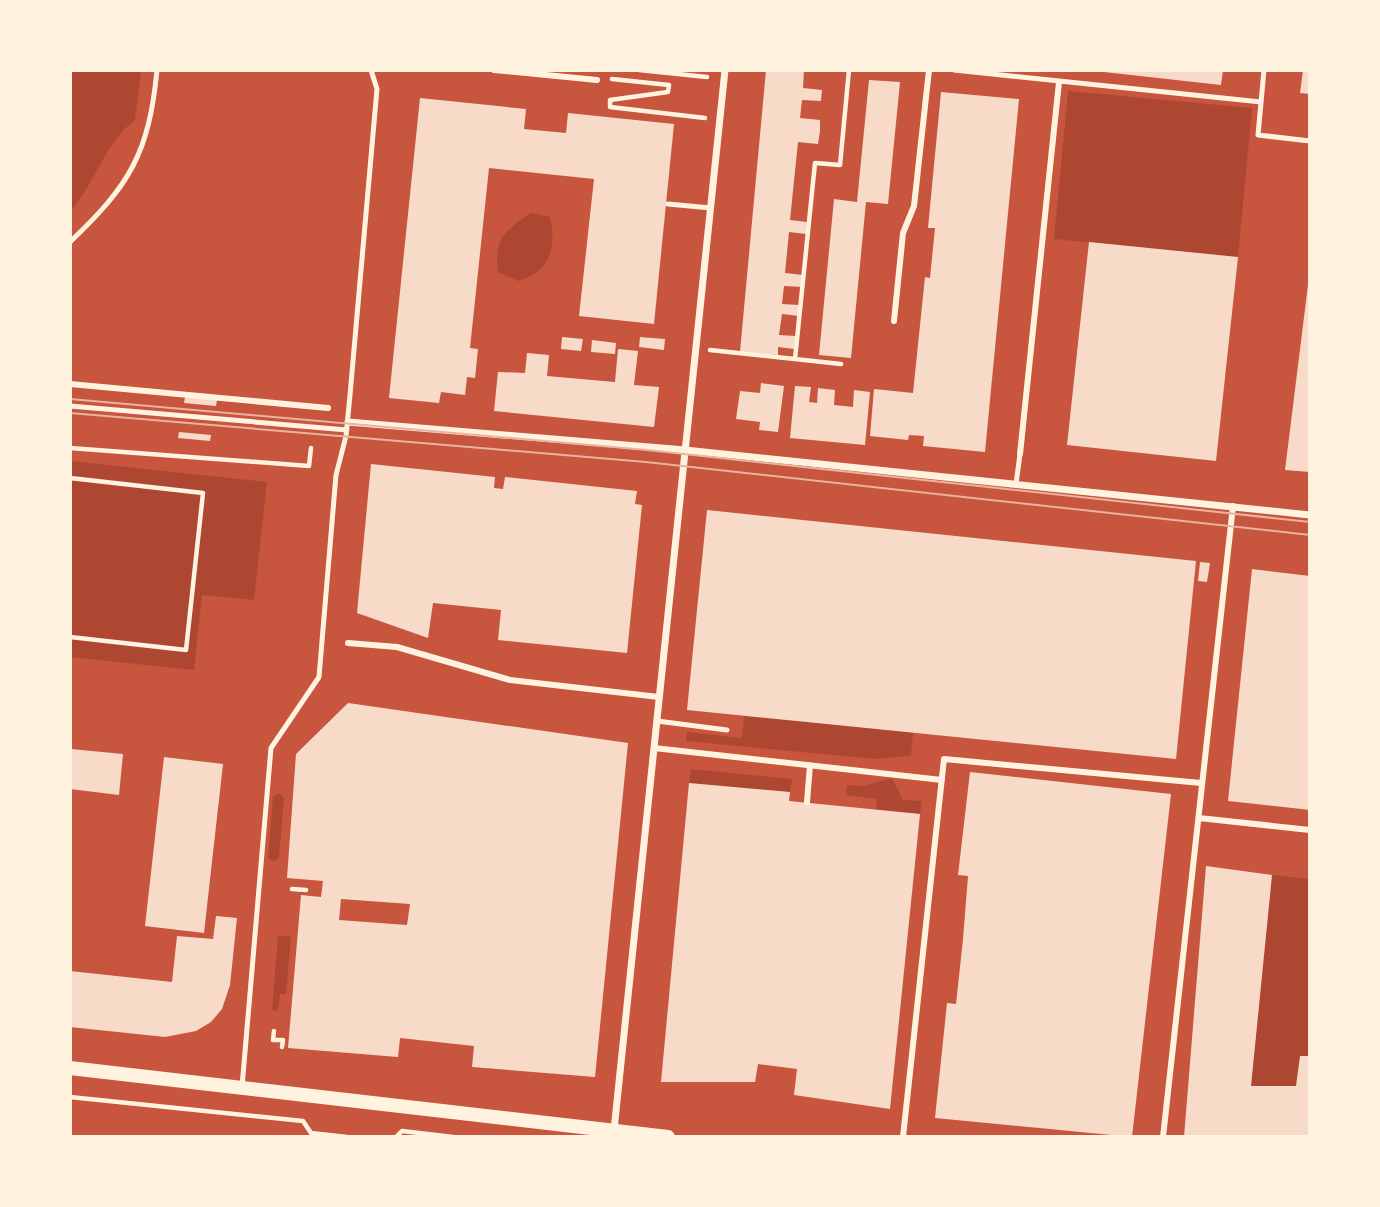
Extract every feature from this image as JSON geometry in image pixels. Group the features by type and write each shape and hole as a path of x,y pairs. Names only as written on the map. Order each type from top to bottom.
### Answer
{"main road":[{"path":"70,1068 668,1137"}],"street":[{"path":"494,70 597,80"},
{"path":"614,1130 725,70"},
{"path":"894,321 903,233 914,206 929,70"},
{"path":"1020,454 1059,82"},
{"path":"70,384 328,408"},
{"path":"347,426 685,450 1310,515"},
{"path":"1163,1137 1233,506"},
{"path":"348,643 397,647 510,680 659,697"},
{"path":"654,748 942,780"},
{"path":"904,1137 944,759 1201,783"},
{"path":"807,802 810,765"},
{"path":"1199,818 1310,830"}],"lane":[{"path":"70,242 104,208 135,166 149,127 157,70"},
{"path":"242,1087 271,748 319,677 336,475 347,426 377,89 371,70"},
{"path":"954,70 1261,102"},
{"path":"1264,70 1258,135 1310,141"},
{"path":"668,204 710,208"},
{"path":"70,405 347,426"},
{"path":"1016,484 1020,454"},
{"path":"657,721 727,730"}],"path":[{"path":"639,70 724,79"},
{"path":"795,359 816,163 839,165 849,70"},
{"path":"597,80 608,78 669,85 668,92 611,100 610,107 720,120"},
{"path":"696,349 841,364"},
{"path":"70,448 309,466 311,448"},
{"path":"70,478 203,493 186,650 70,637"},
{"path":"292,888 306,890"},
{"path":"274,1031 273,1040 283,1040 282,1048"},
{"path":"70,1097 303,1121 312,1133 347,1137"},
{"path":"396,1137 402,1131 453,1137"}],"shaded area":[{"path":"70,70 141,70 135,120 116,139 70,212"},
{"path":"1068,91 1252,108 1238,257 1054,239"},
{"path":"531,213 550,217 551,248 549,257 537,272 518,281 498,272 497,252 508,231"},
{"path":"70,461 267,482 254,600 202,595 194,670 70,657"},
{"path":"744,716 913,732 911,756 875,759 686,741 687,732 742,738"},
{"path":"691,769 792,779 790,792 689,783"},
{"path":"892,778 903,800 922,801 920,814 876,809 877,799 846,795 847,785 864,786"},
{"path":"279,793 284,798 279,858 274,862 268,858 273,797"},
{"path":"1272,875 1310,879 1310,1056 1296,1086 1251,1086"},
{"path":"278,936 291,936 286,994 280,994 278,1011 272,1010"}],"building":[{"path":"766,70 804,70 803,88 822,90 821,101 802,100 800,118 820,120 820,131 818,144 798,142 790,220 807,222 806,234 789,232 785,273 803,275 802,287 784,286 782,304 800,305 799,316 782,314 779,335 796,336 794,349 778,347 778,355 740,352"},
{"path":"1086,70 1223,70 1221,85"},
{"path":"1303,70 1310,70 1310,94 1300,93"},
{"path":"869,80 900,82 888,204 866,202 851,358 819,355 834,199 857,202"},
{"path":"941,92 1019,99 985,452 923,446 924,436 909,435 908,440 870,436 874,389 913,393 925,277 930,278 935,228 928,228"},
{"path":"420,98 526,109 524,129 566,133 568,113 674,124 654,324 579,316 594,179 489,168 470,348 478,349 475,378 467,377 465,395 441,392 439,403 389,398"},
{"path":"1089,242 1238,257 1216,461 1067,445"},
{"path":"1310,285 1310,472 1285,470"},
{"path":"562,337 583,339 581,351 561,349"},
{"path":"640,337 665,339 664,350 639,347"},
{"path":"592,340 616,343 615,354 591,352"},
{"path":"618,349 638,351 634,385 659,387 654,427 494,411 498,372 525,373 527,353 549,355 547,376 615,382"},
{"path":"761,383 784,386 778,432 759,430 760,422 736,419 740,391 760,393"},
{"path":"795,386 811,387 809,402 817,403 818,388 835,390 834,405 853,407 854,390 870,392 865,445 790,438"},
{"path":"185,397 217,400 216,406 184,403"},
{"path":"179,432 211,435 210,441 178,438"},
{"path":"371,464 495,477 494,488 503,489 505,477 637,491 635,504 642,505 627,653 498,640 501,610 433,603 428,638 357,613"},
{"path":"707,510 1196,561 1176,759 687,710"},
{"path":"1200,562 1210,563 1207,582 1198,581"},
{"path":"1252,569 1310,576 1310,810 1228,801"},
{"path":"348,703 628,743 595,1077 472,1067 474,1046 400,1038 398,1057 288,1048 301,895 321,897 323,881 287,878 296,754","holes":["341,899 410,904 407,925 339,920"]},
{"path":"71,749 123,754 119,795 70,789"},
{"path":"164,757 223,764 204,933 145,926"},
{"path":"970,772 1171,794 1132,1137 935,1118 947,1003 956,1004 963,939 968,876 958,875"},
{"path":"689,783 790,792 789,801 920,814 890,1109 794,1095 797,1069 758,1064 755,1082 661,1082"},
{"path":"1206,866 1272,875 1251,1086 1296,1086 1300,1056 1310,1056 1310,1137 1184,1137"},
{"path":"216,916 237,918 230,985 222,1009 211,1022 196,1031 165,1037 70,1027 70,971 172,982 177,936 213,939"}],"tram line":[{"path":"70,399 647,450 1310,522"},
{"path":"70,413 646,462 1310,535"}]}
